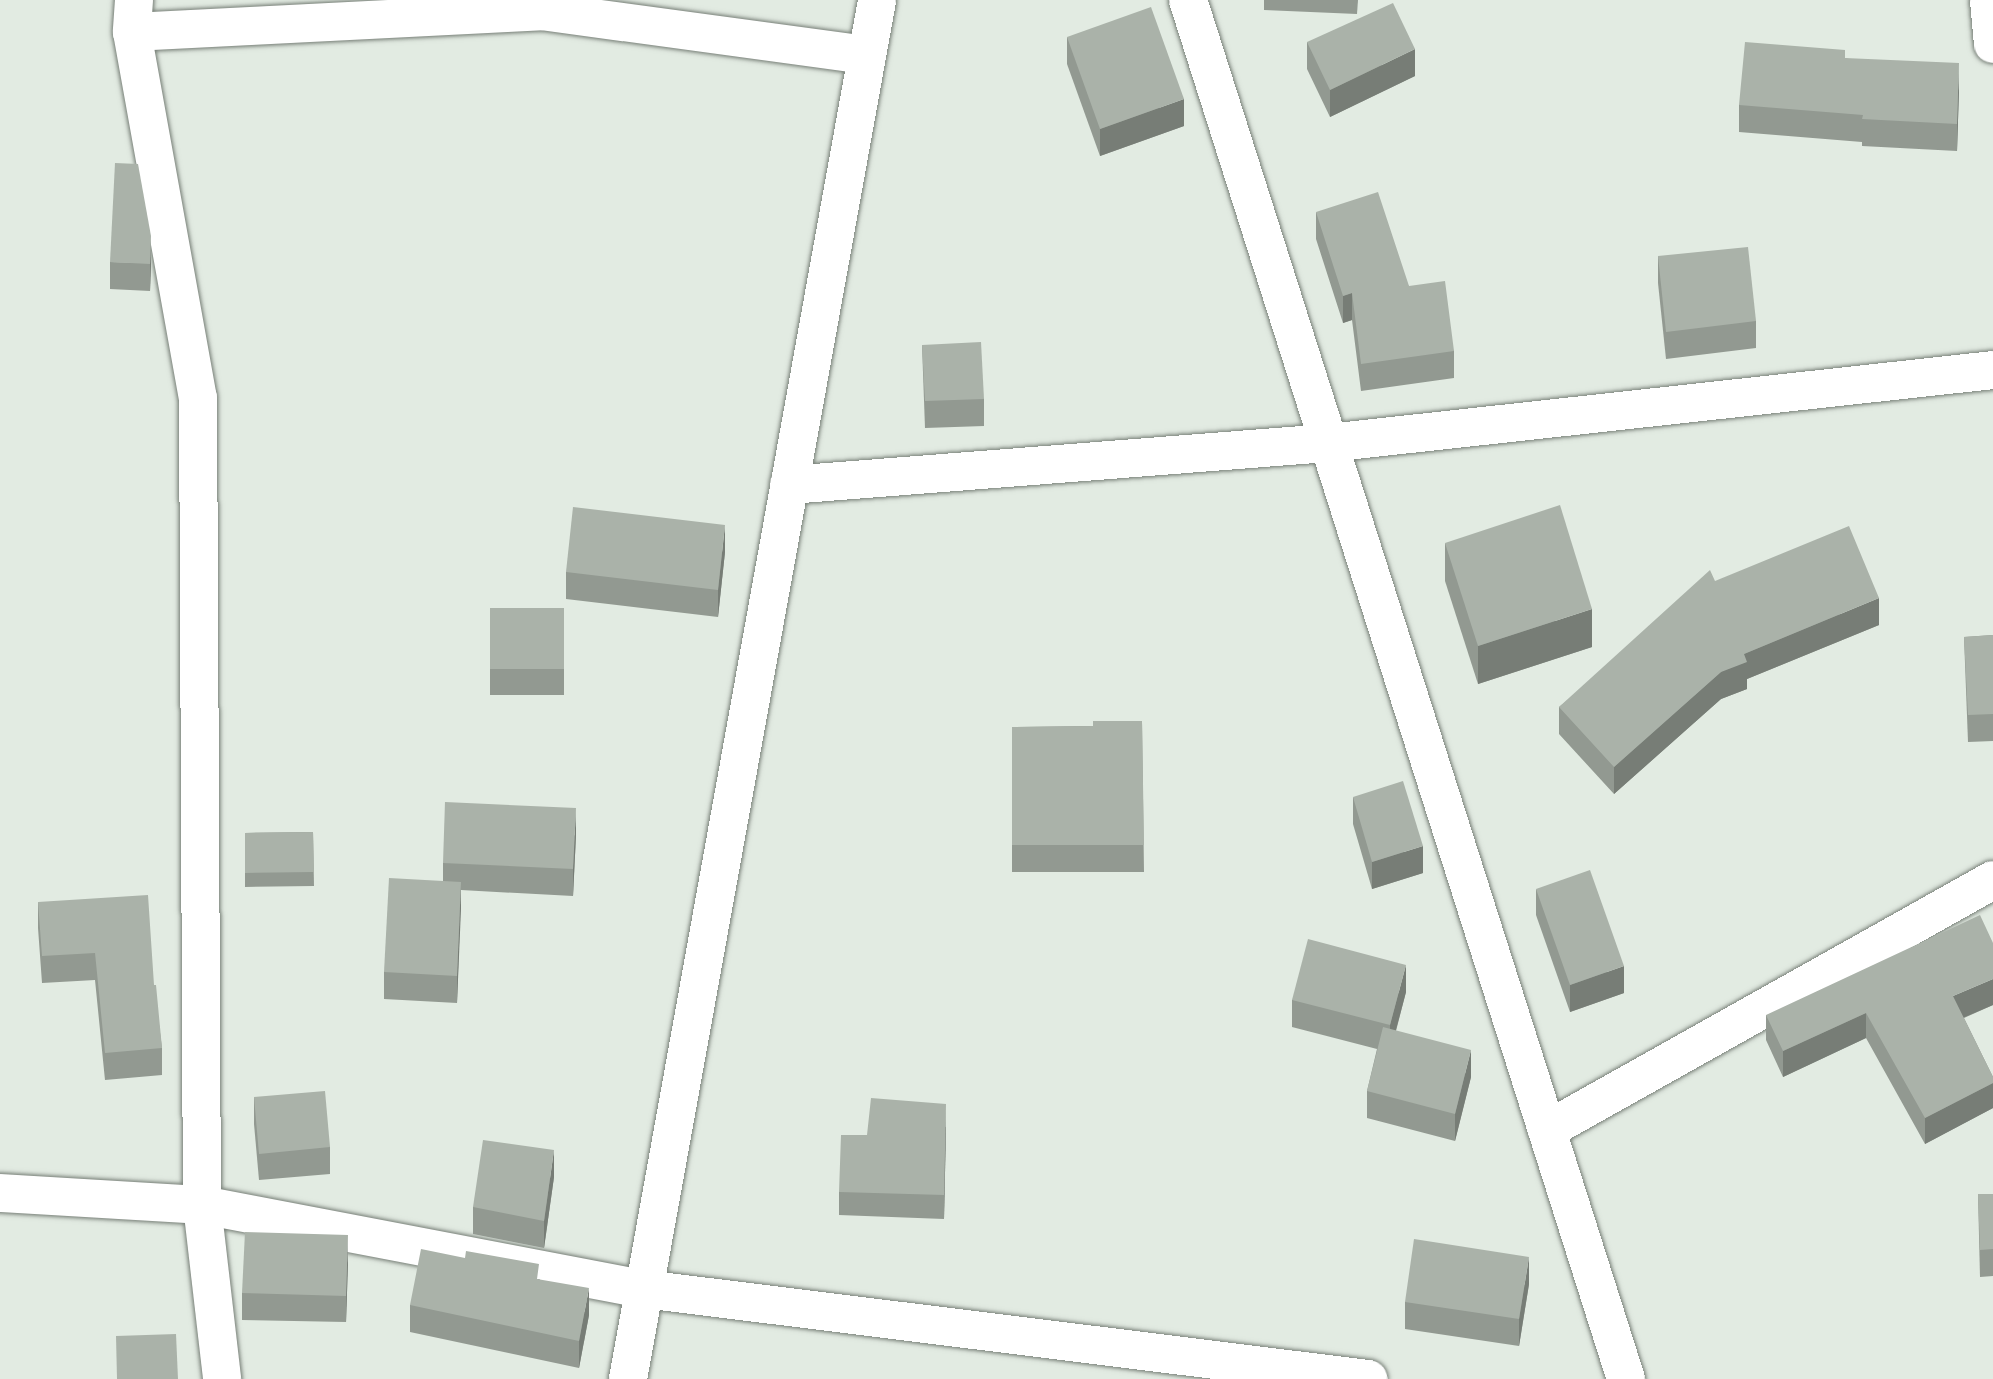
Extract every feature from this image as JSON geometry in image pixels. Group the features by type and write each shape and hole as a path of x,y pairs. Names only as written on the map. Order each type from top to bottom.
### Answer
{"street":[{"path":"628,1379 877,0"},
{"path":"1188,0 1626,1379"},
{"path":"1989,0 1993,44"},
{"path":"222,1379 202,1205 198,398 133,16 541,11 867,55"},
{"path":"789,485 1328,443 1993,370"},
{"path":"1546,1130 1993,880"},
{"path":"0,1193 202,1205 644,1289 1368,1379"}],"building":[{"path":"1393,3 1415,49 1330,90 1307,42"},
{"path":"1151,7 1184,99 1100,129 1067,37"},
{"path":"1745,42 1845,50 1845,58 1959,63 1957,124 1862,119 1863,115 1739,105"},
{"path":"115,163 138,164 151,236 150,264 110,262"},
{"path":"1378,192 1409,286 1445,281 1454,351 1361,364 1352,293 1343,296 1316,212"},
{"path":"1748,247 1756,321 1666,332 1658,256"},
{"path":"981,342 984,399 925,401 922,345"},
{"path":"1560,505 1592,609 1478,646 1445,543"},
{"path":"573,507 725,525 718,590 566,572"},
{"path":"1849,526 1879,598 1744,654 1747,662 1721,672 1614,767 1559,707 1710,570 1715,581"},
{"path":"490,608 564,608 564,669 490,669"},
{"path":"1993,635 1993,714 1968,715 1964,637"},
{"path":"1093,721 1142,721 1144,845 1012,845 1012,727 1093,726"},
{"path":"1403,781 1423,846 1372,862 1353,797"},
{"path":"445,802 576,808 573,869 443,863"},
{"path":"313,832 314,872 245,873 245,833"},
{"path":"1590,870 1624,966 1570,985 1536,889"},
{"path":"389,878 461,882 457,976 384,972"},
{"path":"148,895 154,985 162,1048 105,1053 95,953 42,956 38,902"},
{"path":"1980,915 1993,943 1993,979 1953,996 1993,1077 1993,1083 1925,1118 1866,1013 1783,1051 1766,1015"},
{"path":"1308,939 1406,965 1390,1025 1292,1000"},
{"path":"1383,1027 1471,1050 1455,1114 1367,1091"},
{"path":"325,1091 330,1147 259,1154 254,1097"},
{"path":"871,1098 946,1104 944,1195 839,1192 841,1135 867,1135"},
{"path":"483,1140 554,1150 544,1221 473,1207"},
{"path":"1978,1194 1993,1194 1993,1249 1980,1250"},
{"path":"245,1232 348,1235 346,1296 242,1293"},
{"path":"1414,1239 1529,1257 1519,1319 1405,1302"},
{"path":"421,1249 465,1258 466,1251 539,1264 537,1279 589,1288 579,1341 410,1305"},
{"path":"176,1334 178,1379 117,1379 116,1336"}]}
